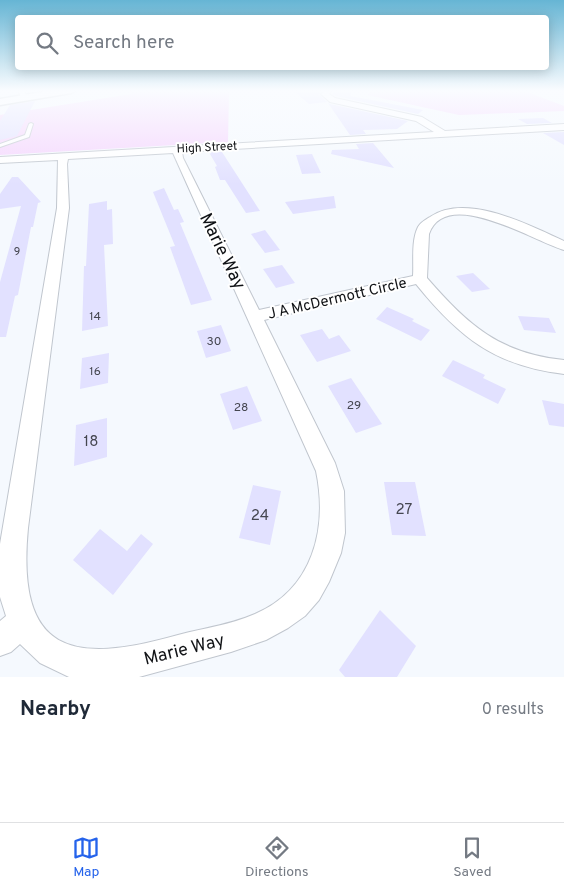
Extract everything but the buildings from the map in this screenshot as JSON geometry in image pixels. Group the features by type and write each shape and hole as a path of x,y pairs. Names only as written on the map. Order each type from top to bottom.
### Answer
{"street":[{"path":"423,122 443,134"},
{"name":"High Street","path":"0,160 564,127"},
{"name":"Marie Way","path":"64,156 62,164 63,208 13,546 13,597 22,622 40,644 63,659 78,664 110,665 150,658 252,631 280,617 305,594 323,566 334,517 332,485 321,456 178,158 177,149"},
{"name":"J A McDermott Circle","path":"564,246 500,218 466,213 444,216 428,223 423,230 420,280 462,324 490,347 527,363 564,367"},
{"name":"J A McDermott Circle","path":"254,317 420,280"},
{"path":"0,641 22,622"}],"lane":[{"path":"0,146 26,136 31,124"}],"shaded area":[{"path":"0,122 228,122 228,142 0,155"}]}
